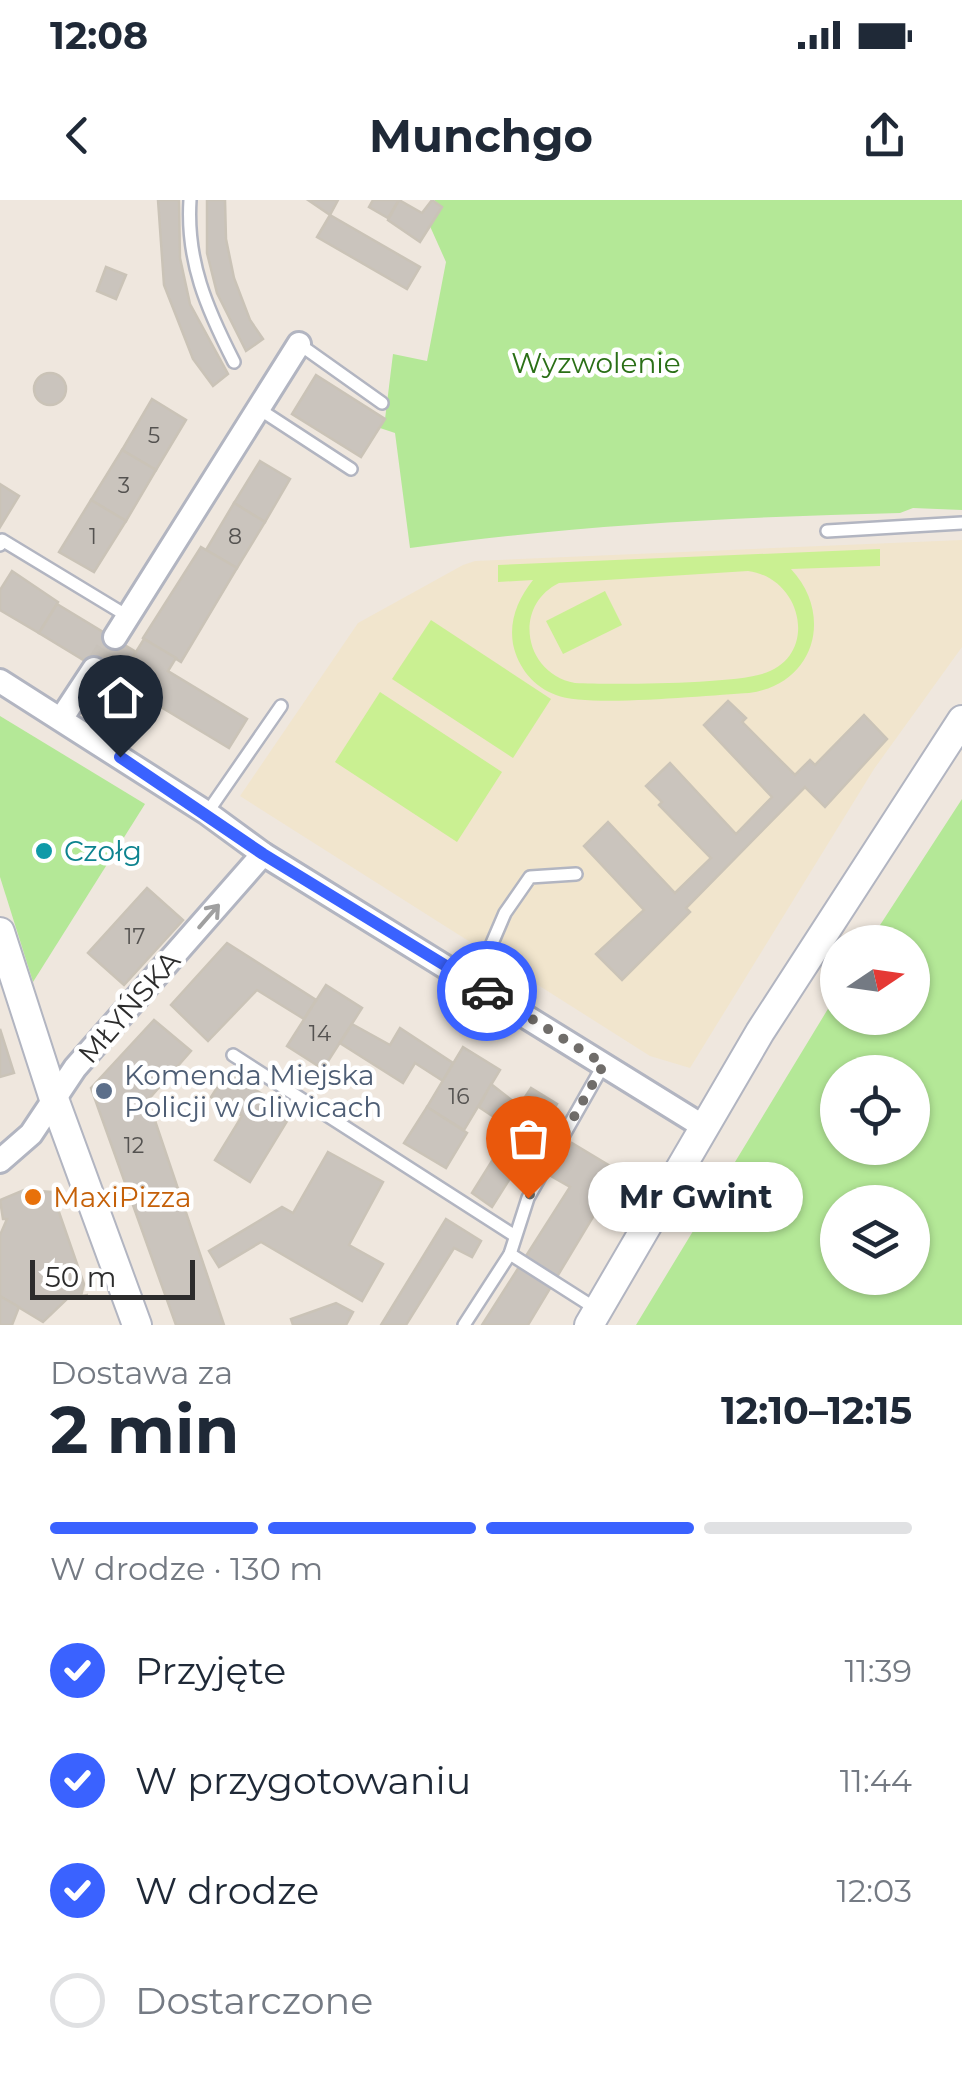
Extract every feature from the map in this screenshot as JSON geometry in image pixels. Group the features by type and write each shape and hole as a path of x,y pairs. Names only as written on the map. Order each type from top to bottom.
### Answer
{"street":[{"path":"115,637 299,344"},
{"path":"61,720 94,669"},
{"path":"0,681 207,813 263,854 704,1127"},
{"path":"594,1317 792,980 962,720"},
{"name":"MŁYŃSKA","path":"0,1161 31,1134 53,1096 263,854"},
{"path":"0,932 53,1096 137,1325"}],"lane":[{"path":"190,200 191,248 198,282 234,362"},
{"path":"299,344 382,403"},
{"path":"259,409 351,469"},
{"path":"827,531 962,523"},
{"path":"0,545 2,540 128,616"},
{"path":"207,813 281,706"},
{"path":"475,983 505,913 530,877 576,874"},
{"path":"233,1056 515,1236"},
{"path":"464,1325 510,1254 528,1198 604,1064"},
{"path":"510,1254 594,1317"}],"shaded area":[{"path":"962,540 962,647 874,769 690,1068 650,1056 240,796 358,623 463,565 475,561"}],"green space":[{"name":"Wyzwolenie","path":"434,200 962,200 962,510 913,508 900,513 655,523 410,548 395,433 380,428 385,419 393,354 427,361 446,262 429,224 442,207"},
{"path":"880,549 880,566 791,569 804,587 814,626 803,662 789,676 772,687 749,693 650,700 572,699 534,682 519,661 512,635 516,610 533,580 498,582 498,565","holes":["748,571 767,577 792,602 798,636 792,652 780,665 762,674 698,682 575,683 544,667 530,638 534,607 559,583"]},
{"path":"605,591 622,625 563,654 546,621"},
{"path":"431,620 551,699 513,758 392,679"},
{"path":"380,692 502,772 457,842 335,762"},
{"path":"0,716 145,804 33,982 0,877"},
{"path":"962,799 962,1325 636,1325 820,1022 820,1035 930,1035 930,925 880,925"}],"building":[{"path":"158,200 179,200 180,258 190,304 228,374 213,386 193,359 164,285"},
{"path":"207,200 225,200 226,239 234,278 250,320 263,339 246,351 217,293 207,253"},
{"path":"308,200 338,200 330,215"},
{"path":"373,200 399,200 388,218 369,207"},
{"path":"399,200 422,213 432,200 442,207 420,242 388,220"},
{"path":"330,215 420,267 407,289 317,237"},
{"path":"106,267 126,275 116,299 97,291"},
{"path":"50,373 61,378 66,389 61,400 50,405 39,400 34,389 39,378"},
{"path":"316,375 385,419 361,457 292,414"},
{"path":"152,399 186,420 156,470 122,450"},
{"path":"122,450 156,470 126,521 91,500"},
{"path":"260,461 290,479 265,522 234,503"},
{"path":"0,484 19,496 0,527"},
{"path":"91,500 126,521 94,572 59,552"},
{"path":"234,503 265,522 237,568 206,550"},
{"path":"201,547 237,568 181,662 143,638"},
{"path":"12,571 58,602 39,633 0,610 0,590"},
{"path":"57,604 136,652 118,681 39,633"},
{"path":"144,639 176,658 168,671 247,719 229,748 118,681"},
{"path":"728,701 746,718 742,722 795,775 810,760 815,765 864,715 887,739 825,807 805,787 686,908 690,912 622,980 596,954 644,910 584,846 608,822 675,893 711,858 659,805 662,802 646,786 670,763 736,834 772,797 704,725"},
{"path":"147,888 183,920 124,985 88,953"},
{"path":"227,943 316,1000 304,1019 257,990 208,1041 171,1005"},
{"path":"326,985 362,1008 323,1069 287,1046"},
{"path":"154,1020 191,1051 148,1100 224,1325 176,1325 91,1088"},
{"path":"352,1024 390,1045 400,1028 453,1063 443,1081 415,1063 403,1083 340,1043"},
{"path":"0,1029 14,1073 0,1077"},
{"path":"463,1047 500,1070 464,1130 427,1107"},
{"path":"227,1072 292,1113 250,1182 215,1160 242,1116 211,1097"},
{"path":"491,1084 519,1106 531,1088 557,1104 492,1207 472,1193 512,1129 479,1107"},
{"path":"427,1107 467,1133 446,1168 404,1143"},
{"path":"572,1143 620,1172 528,1325 482,1325 570,1187 551,1176"},
{"path":"328,1152 383,1182 349,1245 383,1264 362,1301 261,1242 219,1267 209,1251 282,1207 293,1213"},
{"path":"24,1190 52,1192 84,1284 81,1296 88,1295 80,1297 70,1296 43,1322 0,1296 0,1235 7,1219 3,1219 0,1200"},
{"path":"446,1219 481,1241 472,1257 454,1248 406,1325 381,1325"},
{"path":"0,1296 19,1307 12,1325 0,1325"},
{"path":"336,1303 353,1312 346,1325 293,1325 291,1319"}],"tunnel":[{"path":"94,669 115,637"}],"way so far":[{"path":"487,991 604,1064 528,1198"}],"place":[{"name":"Czołg","path":"44,851"},
{"name":"Komenda Miejska Policji w Gliwicach","path":"104,1091"},
{"name":"MaxiPizza","path":"33,1197"},
{"name":"Mr Gwint","path":"528,1198"}],"route":[{"path":"120,757 263,854 487,991"}]}
